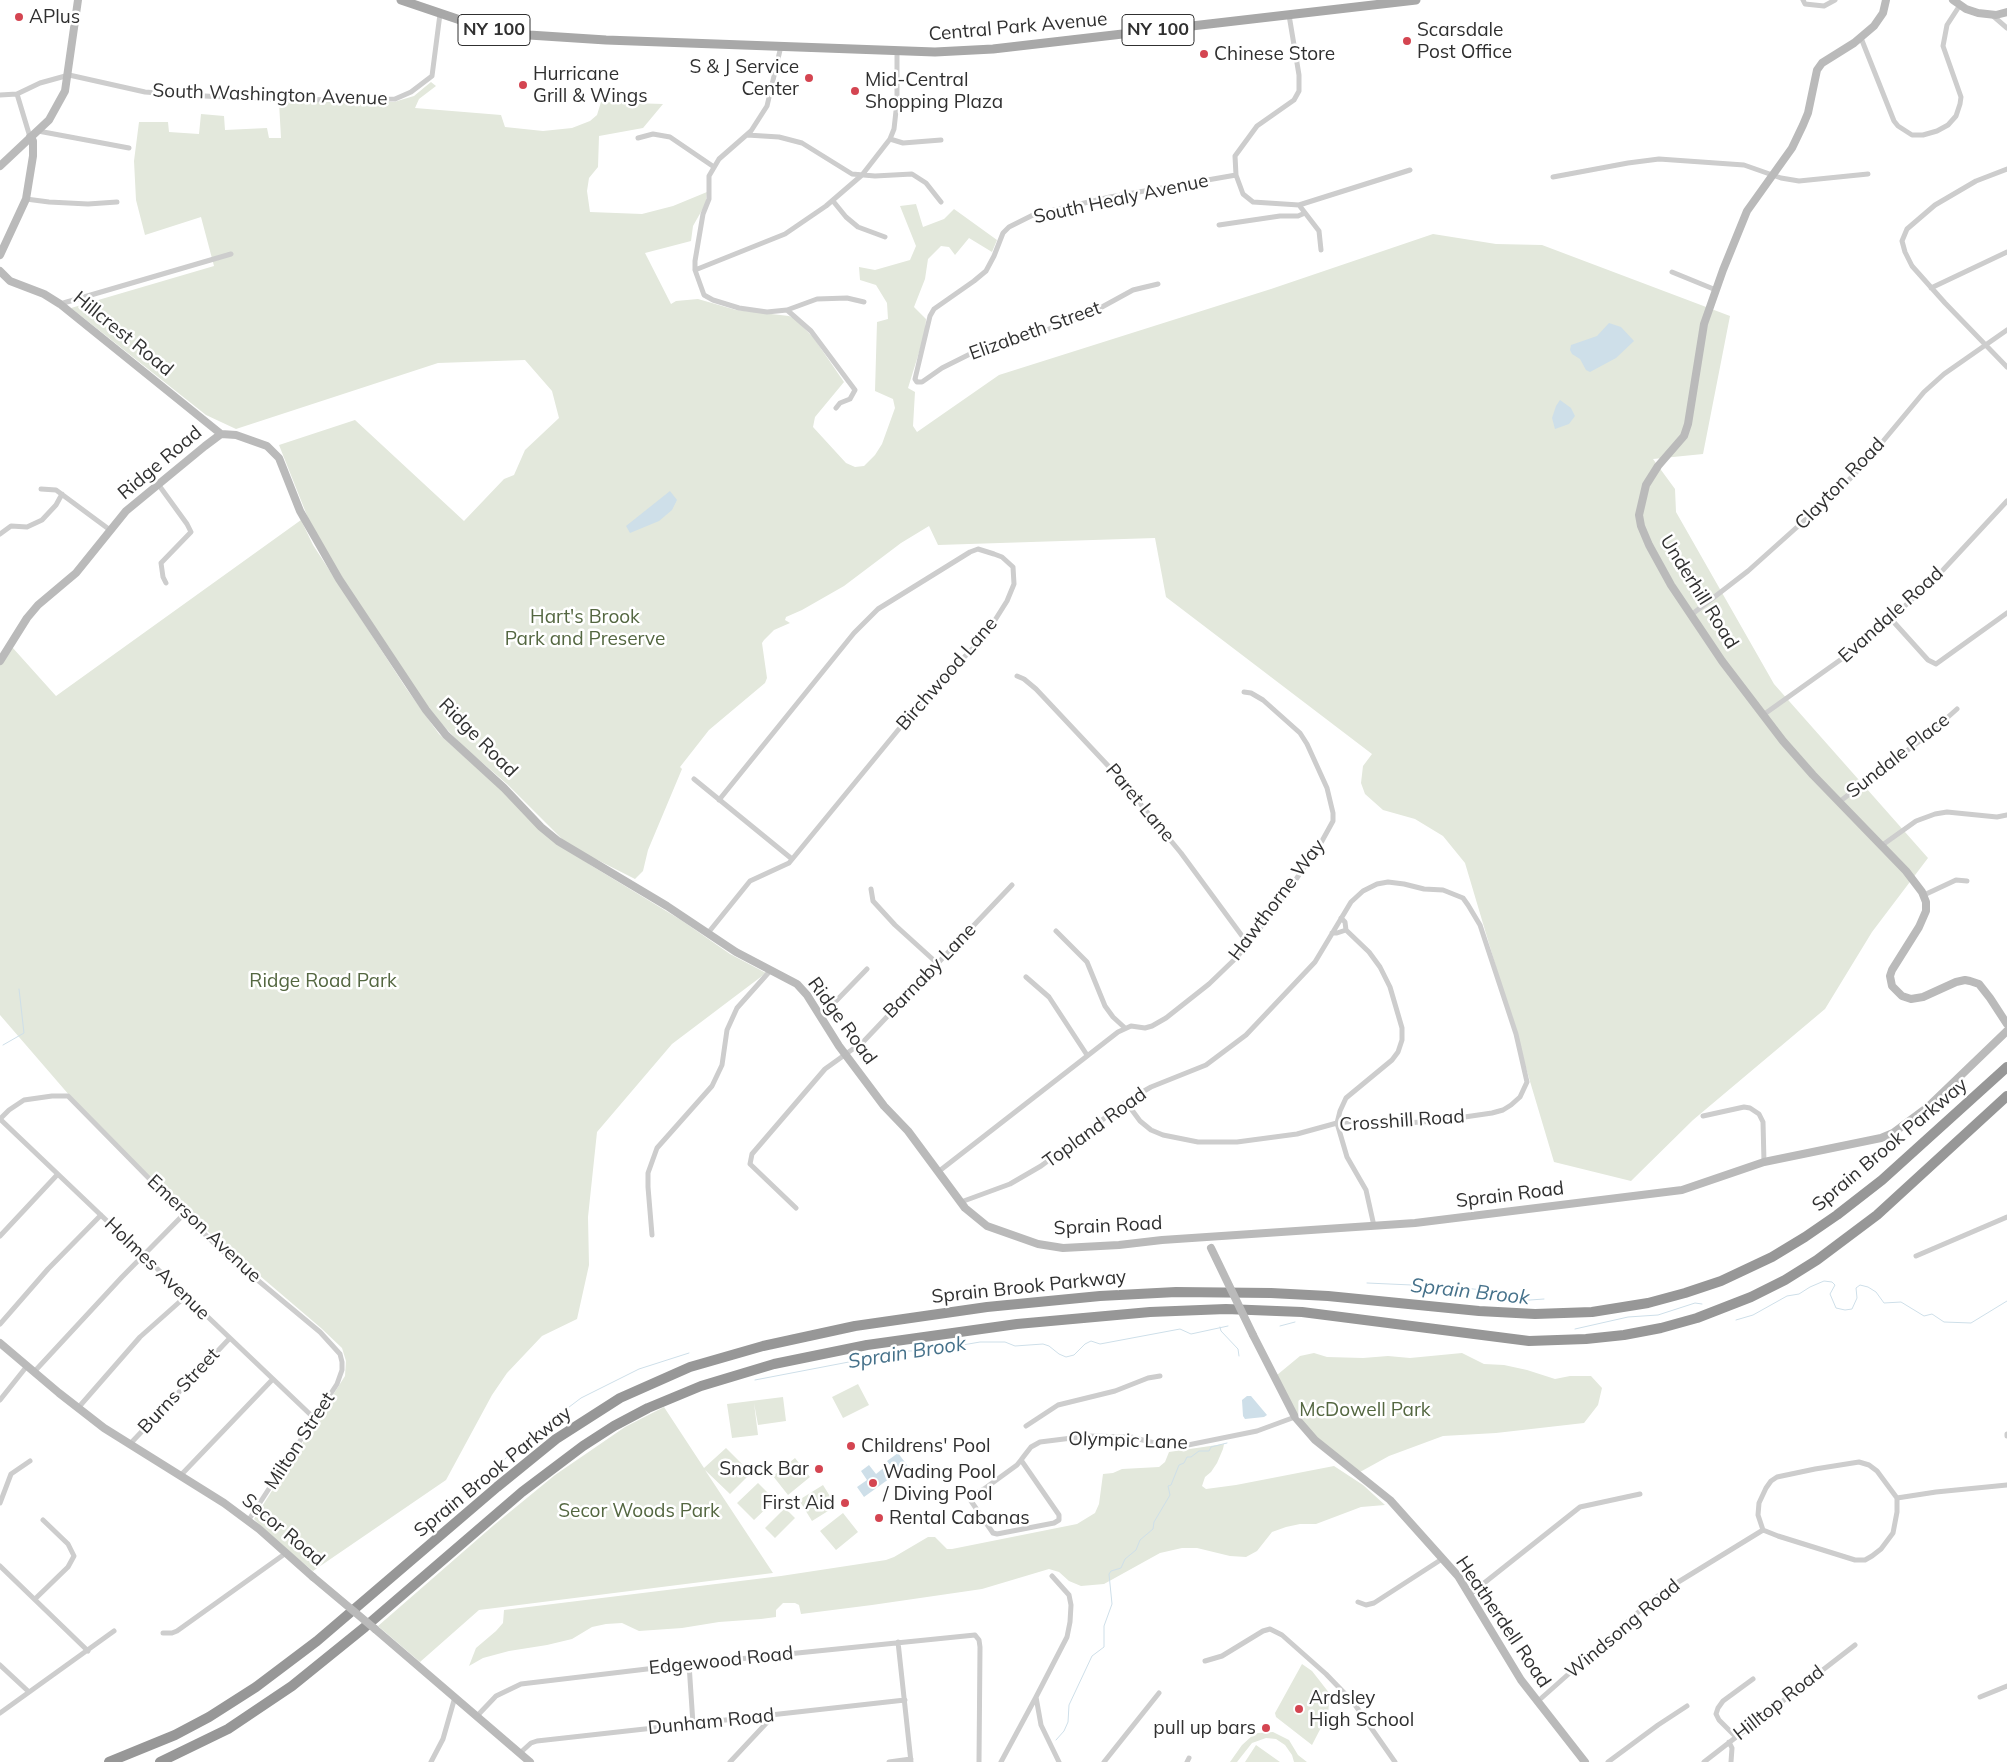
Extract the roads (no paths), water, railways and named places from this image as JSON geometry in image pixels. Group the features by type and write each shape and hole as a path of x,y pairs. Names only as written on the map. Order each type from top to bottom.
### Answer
{"highway":[{"name":"Sprain Brook Parkway","path":"109,1762 175,1736 256,1687 324,1635 497,1486 549,1445 620,1398 690,1367 763,1346 855,1326 977,1308 1091,1296 1186,1292 1271,1293 1328,1296 1478,1311 1536,1314 1592,1312 1648,1303 1685,1294 1721,1281 1764,1261 1805,1237 1837,1215 1889,1174 2007,1067"},
{"name":"Sprain Brook Parkway","path":"160,1762 228,1729 292,1686 365,1627 530,1486 583,1446 648,1408 701,1386 774,1364 867,1345 1017,1324 1150,1312 1226,1309 1302,1312 1529,1340 1586,1340 1661,1328 1698,1318 1751,1297 1817,1260 1877,1215 2007,1096"}],"main road":[{"name":"NY 100","path":"401,0 440,14"},
{"name":"Central Park Avenue","path":"440,14 502,32 543,37 897,51 978,51 1416,0"}],"street":[{"path":"0,166 30,136 38,131 58,107 65,92 69,75 78,0"},
{"path":"1803,0 1805,4 1824,6 1835,0"},
{"name":"Underhill Road","path":"1886,0 1883,13 1874,26 1861,38 1822,63 1817,70 1808,113 1792,148 1747,211 1704,324 1688,424 1684,436 1658,466 1646,485 1641,498 1639,515 1641,526 1649,545 1671,584 1722,662 1763,716 1813,775 1915,882 1924,895"},
{"path":"1861,38 1894,121 1912,135 1923,135 1937,132 1948,125 1956,116 1960,104 1961,97 1943,46 1947,25 1956,2 1978,13 2007,12"},
{"name":"South Washington Avenue","path":"69,75 140,92 286,100 396,99 411,92 432,76 440,14"},
{"path":"1992,14 2007,28"},
{"path":"1289,15 1299,75 1299,91 1294,100 1254,129 1235,156 1236,174 1243,194 1250,201 1299,205 1410,170"},
{"path":"782,46 767,106 747,135 719,160 709,176 709,199 703,214 695,270 704,295 713,300 739,308 767,312 787,310 817,299 847,298 864,302"},
{"path":"695,270 784,234 833,200 862,175 890,138 894,128 897,102 897,51"},
{"path":"0,95 17,94 40,83 69,75"},
{"path":"0,254 26,198 33,156 33,141 28,132 24,112 17,94"},
{"path":"38,131 129,148"},
{"path":"638,138 654,134 670,137 714,168"},
{"path":"747,135 779,137 802,143 849,172 862,175 912,174 926,183 941,202"},
{"path":"890,138 903,143 941,140"},
{"path":"1553,177 1628,162 1659,159 1744,165 1772,175 1799,181 1868,174"},
{"path":"2007,169 1961,188 1935,205 1907,229 1902,241 1912,266 2007,367"},
{"name":"South Healy Avenue","path":"916,382 915,374 924,346 930,316 934,309 986,271 1003,233 1012,225 1038,214 1110,197 1236,174"},
{"path":"26,198 49,202 88,204 117,202"},
{"path":"833,200 846,217 858,227 885,237"},
{"path":"1299,205 1319,231 1320,250"},
{"path":"1219,225 1280,216 1298,216 1305,213"},
{"path":"1931,288 2007,252"},
{"path":"60,304 230,254"},
{"name":"Hillcrest Road","path":"0,271 10,281 44,294 60,304 221,434"},
{"path":"1672,272 1716,290"},
{"name":"Elizabeth Street","path":"916,382 924,381 946,365 970,354 1015,342 1092,313 1134,290 1158,284"},
{"path":"787,310 811,331 855,390 850,399 840,403 836,408"},
{"name":"Clayton Road","path":"1692,615 1748,572 1844,485 1924,392 1944,374 2007,330"},
{"name":"Ridge Road","path":"0,661 27,618 76,573 126,511 158,484 221,434 236,435 261,443 275,453 283,466 300,511 338,579 426,710 446,735 504,788 551,836 667,906 736,952 797,984 807,995 845,1054 884,1106 908,1131 961,1202 976,1218"},
{"path":"158,484 191,532 161,563 161,571 166,583"},
{"path":"40,488 56,490 110,530"},
{"path":"0,534 11,526 27,527 42,520 56,505 62,494"},
{"name":"Evandale Road","path":"1763,716 1850,653 1891,619 1943,570 2007,501"},
{"name":"Birchwood Lane","path":"708,933 750,881 789,863 926,696 985,636 1007,600 1014,584 1013,566 1002,557 978,549 878,608 854,633 719,800"},
{"path":"1891,619 1928,660 1936,664 2007,613"},
{"name":"Paret Lane","path":"1017,676 1036,689 1114,772 1181,853 1248,944"},
{"name":"Hawthorne Way","path":"1125,1028 1131,1026 1145,1028 1166,1018 1209,984 1235,959 1286,894 1322,841 1333,821 1327,788 1318,766 1300,734 1263,700 1251,693 1244,692"},
{"name":"Sundale Place","path":"1839,802 1930,734 1957,709"},
{"path":"694,779 792,859"},
{"path":"1881,846 1916,821 1934,814 1947,812 1997,817 2007,815"},
{"path":"1967,881 1956,880 1924,895 1926,911 1919,927 1892,970 1890,976 1892,986 1902,996 1911,1000 1923,997 1956,982 1970,980 1979,984 2007,1024"},
{"name":"Topland Road","path":"961,1202 1010,1184 1041,1166 1126,1102 1151,1087 1206,1065 1246,1035 1314,962 1357,896 1370,887 1388,882 1424,889 1443,890 1462,898 1472,910 1484,937"},
{"name":"Barnaby Lane","path":"796,1208 750,1164 750,1158 756,1148 825,1069 864,1041 1012,885"},
{"path":"871,889 873,901 938,964"},
{"path":"1341,918 1345,922 1346,930 1369,952 1380,967 1390,987 1402,1028 1402,1040 1398,1052 1392,1060 1346,1098 1337,1123 1347,1158 1366,1190 1374,1226"},
{"path":"1332,932 1337,933 1346,930"},
{"path":"938,1172 1125,1028 1105,1006 1087,962 1056,931"},
{"name":"Crosshill Road","path":"1126,1102 1140,1121 1151,1130 1163,1135 1198,1142 1237,1142 1275,1138 1337,1123 1355,1121 1389,1124 1437,1121 1503,1110 1520,1097 1527,1082 1523,1056 1484,937"},
{"path":"819,1014 837,1000 867,969"},
{"path":"652,1235 648,1174 653,1156 666,1136 712,1086 722,1064 727,1030 737,1008 770,971"},
{"path":"1026,977 1049,997 1087,1056"},
{"name":"Sprain Road","path":"976,1218 987,1226 1009,1235 1038,1244 1063,1248 1374,1226 1486,1215 1682,1190 1764,1162 1894,1134 1928,1107 2007,1031"},
{"name":"Emerson Avenue","path":"0,1119 24,1100 68,1096 219,1248 320,1332 333,1344 341,1358"},
{"path":"1703,1116 1744,1107 1750,1108 1759,1114 1763,1122 1764,1162"},
{"name":"Holmes Avenue","path":"0,1119 56,1175 101,1215 314,1418"},
{"path":"0,1236 56,1175"},
{"path":"34,1372 184,1214"},
{"path":"0,1324 48,1269 101,1215"},
{"path":"1916,1256 2007,1217"},
{"name":"Heatherdell Road","path":"1206,1237 1295,1417 1315,1440 1390,1500 1458,1576 1522,1680 1585,1762"},
{"path":"78,1408 140,1337 186,1297"},
{"name":"Burns Street","path":"130,1444 229,1339"},
{"name":"Secor Road","path":"0,1343 104,1428 181,1475 248,1521 530,1762"},
{"name":"Milton Street","path":"248,1521 337,1384 342,1370 341,1358"},
{"path":"0,1400 27,1366"},
{"name":"Olympic Lane","path":"1026,1426 1058,1405 1115,1391 1148,1378 1160,1376"},
{"path":"181,1475 272,1380"},
{"name":"Olympic Lane","path":"1022,1458 1059,1515 1058,1520 1054,1524 997,1534 993,1533 970,1501 973,1495 990,1485 1040,1442 1088,1436 1131,1437 1166,1446 1188,1445 1257,1431 1295,1417"},
{"path":"0,1503 11,1474 30,1461"},
{"path":"1859,1462 1877,1471 1897,1498 1893,1533 1881,1549 1865,1560 1855,1560 1763,1530 1758,1515 1759,1503 1771,1481 1784,1475 1859,1462"},
{"path":"1897,1498 1936,1492 2007,1486"},
{"path":"1469,1595 1580,1507 1640,1494"},
{"path":"35,1599 68,1567 74,1556 68,1544 43,1520"},
{"name":"Windsong Road","path":"1538,1702 1652,1600 1763,1530"},
{"path":"164,1633 177,1631 286,1554"},
{"path":"1358,1602 1366,1605 1374,1604 1442,1559"},
{"path":"0,1566 88,1651"},
{"path":"1001,1762 1067,1637 1071,1605 1069,1595 1052,1576"},
{"path":"1205,1661 1222,1656 1263,1631 1270,1630 1282,1635 1326,1674 1353,1702 1395,1762"},
{"path":"0,1713 114,1631"},
{"name":"Edgewood Road","path":"477,1716 496,1696 520,1684 689,1664 972,1635 976,1636 980,1647 979,1762"},
{"path":"889,1762 911,1760 898,1642"},
{"name":"Hilltop Road","path":"1704,1762 1855,1646"},
{"path":"689,1664 693,1724"},
{"path":"0,1665 29,1692"},
{"path":"1736,1737 1719,1720 1716,1714 1723,1701 1753,1680"},
{"path":"1980,1697 2007,1686"},
{"path":"1104,1762 1159,1693"},
{"path":"431,1762 443,1739 456,1697"},
{"path":"1036,1697 1041,1725 1059,1762"},
{"name":"Dunham Road","path":"520,1753 537,1741 905,1700"},
{"path":"1608,1762 1687,1706"},
{"path":"730,1762 773,1715"},
{"path":"1729,1742 1732,1748 1730,1762"}],"waterway":[{"path":"3,1045 24,1033 19,989"},
{"name":"Sprain Brook","path":"1736,1320 1753,1315 1787,1296 1799,1294 1824,1281 1832,1282 1835,1285 1830,1294 1836,1308 1852,1309 1857,1298 1856,1288 1860,1285 1876,1292 1884,1303 1901,1302 1924,1316 1932,1314 1944,1322 1971,1323 2007,1301"},
{"name":"Sprain Brook","path":"1367,1283 1456,1287 1491,1291 1502,1299 1516,1301 1544,1299"},
{"name":"Sprain Brook","path":"1575,1329 1628,1317 1658,1315 1695,1303 1702,1304"},
{"name":"Sprain Brook","path":"1280,1326 1295,1322"},
{"name":"Sprain Brook","path":"755,1380 854,1361 878,1359 906,1351 929,1351 945,1344 951,1347 980,1342 1005,1342 1015,1346 1043,1344 1066,1357 1074,1355 1091,1341 1100,1344 1180,1329 1191,1334 1228,1326"},
{"path":"1220,1327 1221,1331 1238,1349 1239,1356"},
{"name":"Sprain Brook","path":"479,1488 515,1448 581,1398 639,1369 689,1353"},
{"path":"1056,1740 1064,1731 1068,1722 1069,1705 1092,1656 1104,1647 1104,1626 1112,1604 1109,1574 1111,1571 1121,1568 1125,1559 1136,1550 1140,1540 1153,1529 1154,1522 1170,1495 1168,1486 1171,1485 1179,1465 1184,1463 1187,1457 1191,1457 1199,1451 1209,1451 1211,1447 1227,1443"}],"place":[{"name":"APlus","path":"19,17"},
{"name":"Scarsdale Post Office","path":"1407,41"},
{"name":"Chinese Store","path":"1204,54"},
{"name":"S & J Service Center","path":"809,78"},
{"name":"Hurricane Grill & Wings","path":"523,85"},
{"name":"Mid-Central Shopping Plaza","path":"855,91"},
{"name":"Childrens' Pool","path":"851,1446"},
{"name":"Snack Bar","path":"819,1469"},
{"name":"Wading Pool / Diving Pool","path":"873,1483"},
{"name":"First Aid","path":"845,1503"},
{"name":"Rental Cabanas","path":"879,1518"},
{"name":"Ardsley High School","path":"1299,1709"},
{"name":"pull up bars","path":"1266,1728"}],"park label":[{"name":"Hart's Brook Park and Preserve","path":"585,628"},
{"name":"Ridge Road Park","path":"323,981"},
{"name":"McDowell Park","path":"1365,1410"},
{"name":"Secor Woods Park","path":"639,1511"}]}
